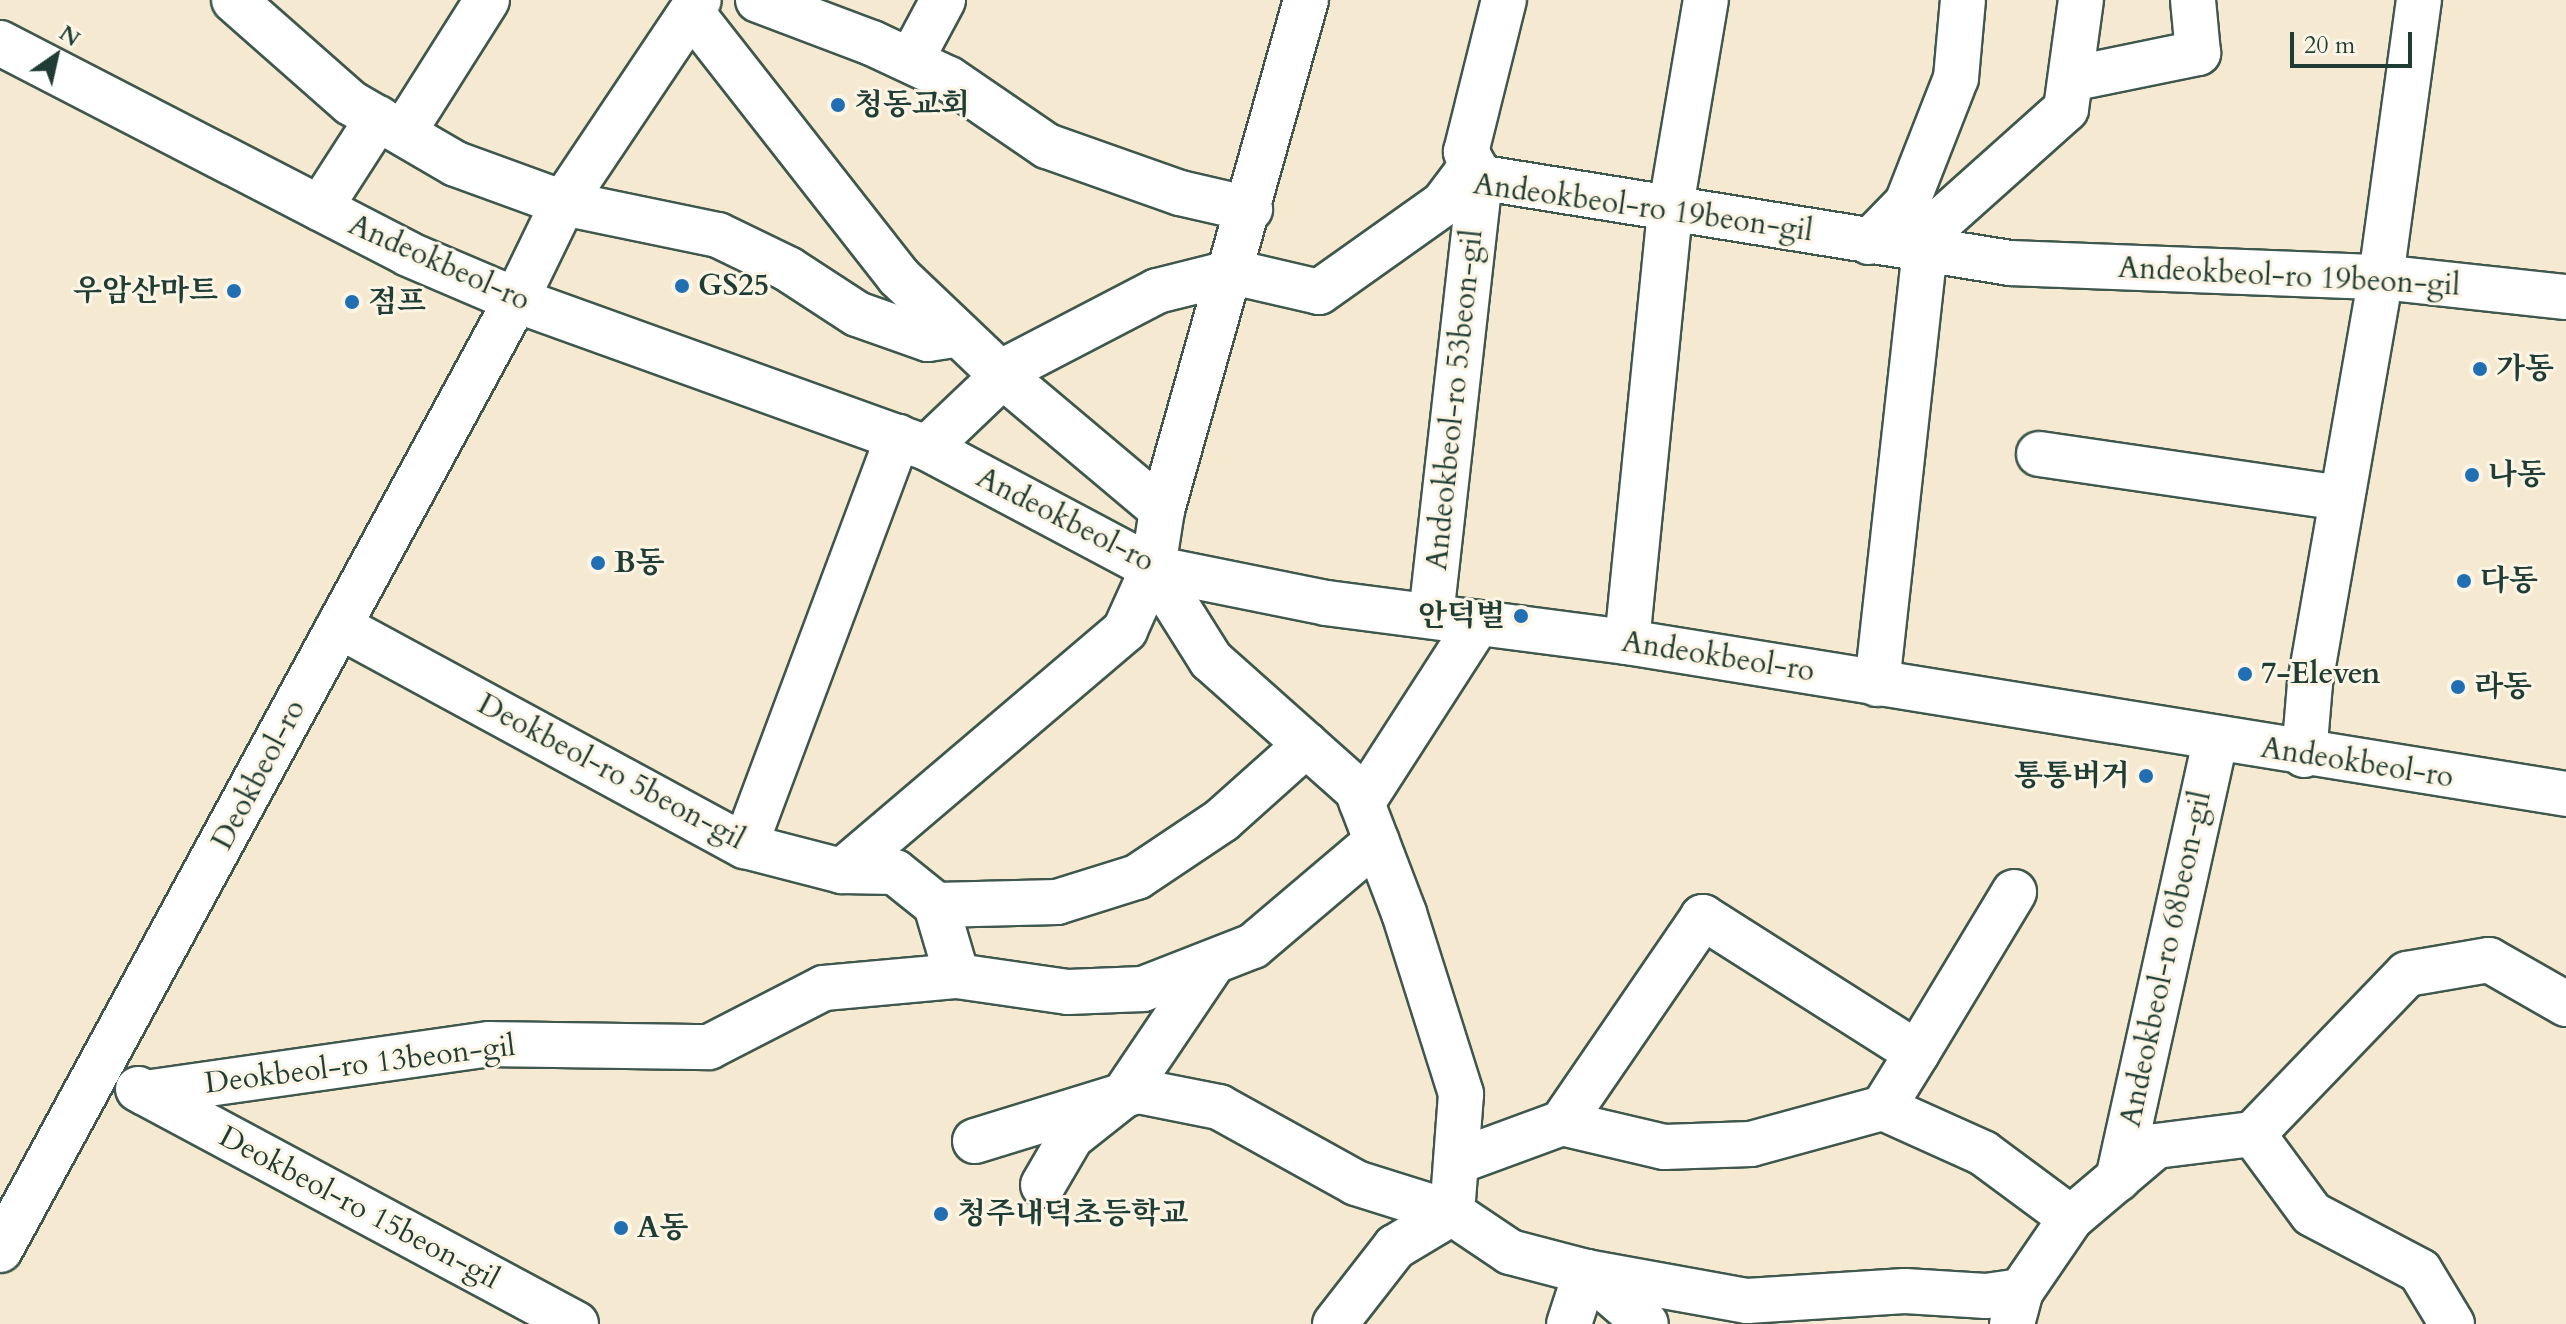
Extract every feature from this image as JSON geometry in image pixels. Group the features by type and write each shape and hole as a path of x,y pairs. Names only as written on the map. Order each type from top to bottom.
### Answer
{"street":[{"path":"320,208 390,126 487,0"},
{"path":"758,0 911,60 949,79 1047,146 1180,193 1250,209"},
{"path":"911,60 943,0"},
{"path":"842,871 1125,630 1153,568 1162,510 1233,272 1306,0"},
{"name":"Andeokbeol-ro 53beon-gil","path":"1431,616 1480,177 1466,152 1504,0"},
{"path":"1627,642 1670,212 1706,0"},
{"path":"1869,242 1907,203 1956,78 1963,0"},
{"path":"1869,242 1943,219 2066,109 2081,0"},
{"path":"2071,79 2198,53 2193,0"},
{"path":"2304,755 2310,683 2381,277 2419,0"},
{"path":"696,6 899,277 1003,376 1162,510"},
{"name":"Deokbeol-ro","path":"0,1250 516,300 563,203 696,6"},
{"path":"254,8 390,126 456,164 563,203 718,235 788,269 857,314 928,339 959,334"},
{"name":"Andeokbeol-ro","path":"0,43 320,208 516,300 913,443 1153,568 1326,603 1627,642 2304,755 2566,794"},
{"name":"Andeokbeol-ro 19beon-gil","path":"913,443 1003,376 1157,291 1233,272 1319,292 1443,204 1465,175 1670,212 2010,263 2381,277 2566,297"},
{"path":"1877,684 1925,250"},
{"path":"745,846 913,443"},
{"path":"2039,454 2340,498"},
{"path":"1153,568 1211,660 1357,790 1461,1094 1452,1213"},
{"name":"Deokbeol-ro 13beon-gil","path":"145,1093 489,1044 709,1047 824,988 957,976 1068,992 1128,989 1212,964 1253,946 1369,822 1478,623"},
{"name":"Deokbeol-ro 5beon-gil","path":"339,626 745,846 842,871 895,872 936,905"},
{"name":"Andeokbeol-ro 68beon-gil","path":"2118,1179 2215,740"},
{"path":"957,976 936,905 1057,902 1137,877 1222,820 1306,745"},
{"path":"1883,1108 2014,892"},
{"path":"1562,1123 1703,917 1917,1053"},
{"path":"975,1141 1138,1091 1219,1107 1356,1183 1452,1213 1510,1252 1586,1272 1750,1313 1905,1291 1986,1296 2022,1313 2071,1218 2156,1146 2253,1134 2407,974 2489,960 2566,1004"},
{"path":"1043,1185 1071,1137 1123,1096 1212,964"},
{"name":"Deokbeol-ro 15beon-gil","path":"102,1067 576,1324"},
{"path":"1456,1162 1562,1123 1664,1147 1751,1144 1883,1108 1983,1153 2071,1218"},
{"path":"2253,1134 2312,1214 2420,1271 2452,1324"},
{"path":"1335,1324 1395,1247 1452,1213"},
{"path":"1569,1324 1586,1272"},
{"path":"1586,1272 1646,1324"}],"place":[{"name":"청동교회","path":"838,105"},
{"name":"GS25","path":"682,286"},
{"name":"우암산마트","path":"234,291"},
{"name":"점프","path":"352,302"},
{"name":"가동","path":"2480,369"},
{"name":"나동","path":"2472,475"},
{"name":"B동","path":"598,563"},
{"name":"다동","path":"2464,581"},
{"name":"안덕벌","path":"1521,616"},
{"name":"7-Eleven","path":"2245,674"},
{"name":"라동","path":"2458,687"},
{"name":"통통버거","path":"2146,776"},
{"name":"청주내덕초등학교","path":"941,1214"},
{"name":"A동","path":"621,1228"}]}
